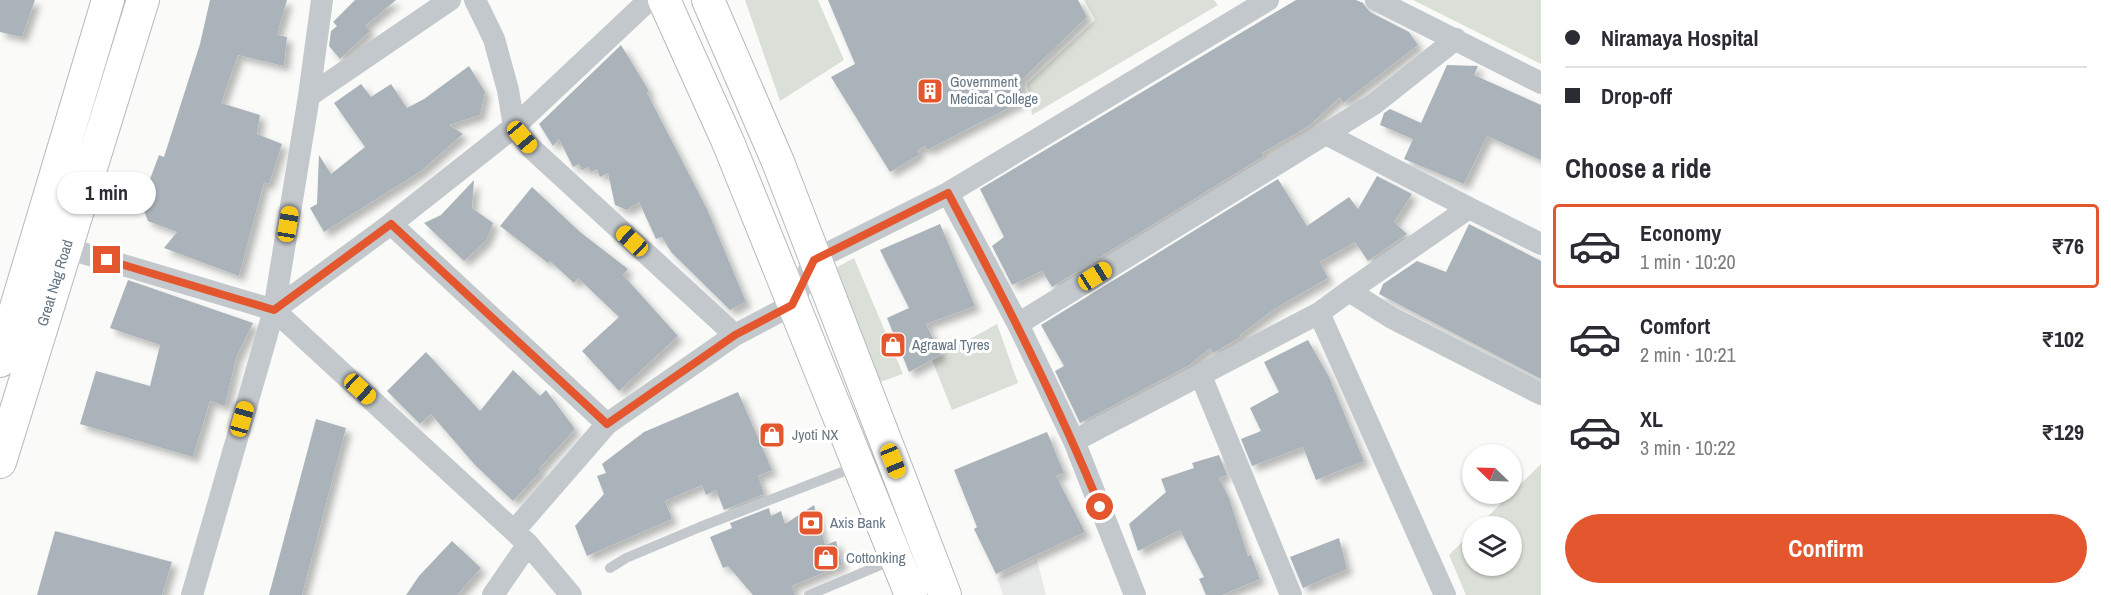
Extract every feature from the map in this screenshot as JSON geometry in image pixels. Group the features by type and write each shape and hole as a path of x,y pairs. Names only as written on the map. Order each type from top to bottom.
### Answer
{"main road":[{"name":"Great Nag Road","path":"0,361 108,0"},
{"name":"Great Nag Road","path":"0,462 143,0"},
{"path":"664,0 728,142 911,595"},
{"path":"708,0 778,162 945,595"}],"street":[{"path":"192,595 274,310 309,96 322,0"},
{"path":"309,96 450,0"},
{"path":"476,0 494,39 508,90 514,128 530,147 735,335"},
{"path":"274,310 391,224 514,128 649,0"},
{"path":"494,595 521,537 607,424 735,335 792,305 814,260 948,193 1268,0"},
{"path":"1376,0 1541,84"},
{"path":"1018,324 1374,104 1456,39"},
{"path":"1324,133 1541,244"},
{"path":"948,193 1018,324 1074,441 1136,595"},
{"path":"1074,441 1319,313 1469,208"},
{"path":"391,224 607,424"},
{"path":"66,248 274,310 521,537 571,595"},
{"path":"1349,291 1392,318 1541,394"},
{"path":"1319,313 1445,595"},
{"path":"1201,376 1291,595"}],"lane":[{"path":"610,568 626,558 700,527 858,466"},
{"path":"809,595 896,558"}],"shaded area":[{"path":"745,0 818,0 844,60 780,101"},
{"path":"1084,0 1214,0 1218,5 1032,115 1027,84 1095,20"},
{"path":"1413,0 1541,0 1541,64"},
{"path":"854,258 903,374 880,382 832,270"},
{"path":"997,324 1018,383 952,410 932,360"},
{"path":"1541,464 1541,595 1466,595 1449,555 1462,542 1462,576 1522,576 1522,516 1488,516 1500,504 1522,504 1522,483"},
{"path":"1037,560 1046,595 1003,595 997,578"}],"building":[{"path":"0,0 35,0 22,37 0,32"},
{"path":"210,0 287,0 277,35 287,37 284,66 238,55 221,103 260,115 257,134 282,144 269,184 264,182 239,276 164,248 177,232 148,221 141,203 159,155 164,157 200,44"},
{"path":"355,0 396,0 365,26 370,31 340,59 329,46 331,31 337,26 333,22"},
{"name":"Government Medical College","path":"828,0 1078,0 1087,17 1022,80 1020,102 927,150 925,146 918,150 919,155 890,172 831,77 855,64"},
{"path":"1296,0 1356,0 1363,3 1370,12 1409,32 1418,45 1343,103 1340,97 1309,126 1262,153 1264,156 1052,287 1042,271 1012,285 992,246 1004,237 980,189"},
{"path":"621,45 649,91 647,93 707,209 746,302 730,310 671,252 662,237 656,239 639,202 627,210 615,205 608,173 600,177 597,169 591,172 588,167 582,170 579,164 573,167 559,139 553,146 539,124"},
{"path":"1447,65 1478,66 1474,75 1541,105 1541,160 1487,136 1464,184 1404,159 1413,139 1380,125 1384,113 1390,109 1421,123"},
{"path":"469,66 485,92 480,115 449,125 463,134 421,171 324,232 310,208 317,204 319,155 331,174 365,147 334,103 361,84 371,97 391,84 407,108 424,99"},
{"path":"1377,176 1412,194 1394,222 1407,234 1368,261 1355,242 1320,262 1328,278 1276,308 1240,335 1241,337 1213,353 1210,348 1188,366 1080,423 1055,371 1064,366 1041,325 1278,179 1307,226 1349,197 1358,209"},
{"path":"474,180 472,208 493,223 486,241 464,261 424,223 441,215"},
{"path":"532,187 580,232 628,269 623,275 678,336 619,391 582,351 619,317 578,278 574,283 550,261 548,263 500,226"},
{"path":"940,224 975,306 926,324 941,355 909,372 887,318 909,308 880,250"},
{"path":"1469,224 1541,261 1541,379 1379,294 1383,284 1417,261 1446,272"},
{"path":"128,280 253,323 236,358 225,406 210,401 193,457 80,424 96,371 150,386 160,345 110,328"},
{"path":"1308,340 1329,377 1364,461 1316,480 1303,447 1252,466 1241,439 1261,431 1250,408 1279,392 1264,362"},
{"path":"426,352 480,411 513,370 540,396 546,390 575,429 513,501 475,465 431,414 420,424 387,391"},
{"path":"738,392 772,470 758,476 764,494 724,510 716,490 706,495 702,485 665,501 672,519 587,556 575,526 604,494 597,476 606,473 602,464 644,432"},
{"path":"316,419 346,428 302,595 269,595"},
{"path":"1047,432 1064,473 1056,476 1085,532 996,574 974,529 977,527 954,470"},
{"path":"1219,455 1227,475 1219,478 1229,498 1248,556 1251,555 1260,579 1222,595 1206,595 1199,579 1204,577 1180,530 1138,551 1129,524 1166,492 1161,479 1194,468 1192,463"},
{"path":"814,505 825,545 836,541 842,565 792,586 795,595 753,595 728,566 723,568 710,537 732,528 730,523 769,508 771,516 781,511 785,524"},
{"path":"55,531 172,562 162,595 37,595"},
{"path":"1339,538 1347,569 1303,588 1290,557"},
{"path":"452,541 481,568 457,595 406,595 419,576"}],"place":[{"name":"Government Medical College","path":"930,91"},
{"name":"Agrawal Tyres","path":"893,345"},
{"name":"Jyoti NX","path":"772,435"},
{"name":"Axis Bank","path":"811,523"},
{"name":"Cottonking","path":"826,558"}],"route":[{"path":"107,260 274,310 391,224 607,424 735,335 792,305 814,260 948,193 1018,324 1074,441 1100,507"}]}
